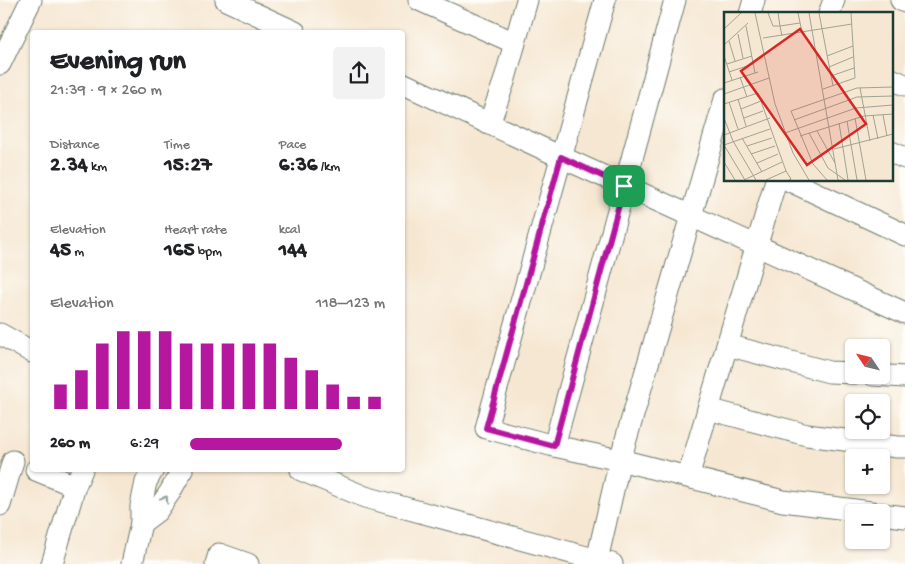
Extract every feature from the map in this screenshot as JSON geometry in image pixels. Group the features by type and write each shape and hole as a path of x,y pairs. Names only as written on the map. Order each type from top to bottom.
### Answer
{"street":[{"path":"226,0 291,30"},
{"path":"419,0 443,5 516,43"},
{"path":"488,124 504,82 527,0"},
{"path":"605,0 486,428 783,501 845,509"},
{"path":"554,446 675,0"},
{"path":"830,12 834,0"},
{"path":"901,0 905,2"},
{"path":"0,64 29,1"},
{"path":"892,79 905,85"},
{"path":"405,84 905,313"},
{"path":"306,472 365,497 605,562 620,460 724,102"},
{"path":"892,152 905,158"},
{"path":"688,477 776,181"},
{"path":"790,181 905,235"},
{"path":"0,334 30,351"},
{"path":"727,345 828,372 845,373"},
{"path":"890,377 905,378"},
{"path":"708,409 807,435 905,447"},
{"path":"0,505 6,457 30,468"},
{"path":"47,472 79,478 52,564"},
{"path":"132,564 141,523 141,506 144,490 152,472"},
{"path":"141,523 157,511 181,472"},
{"path":"890,515 905,517"},
{"path":"216,564 219,554 248,564"}],"route":[{"path":"561,157 624,186 554,446 486,428 561,157"}]}
